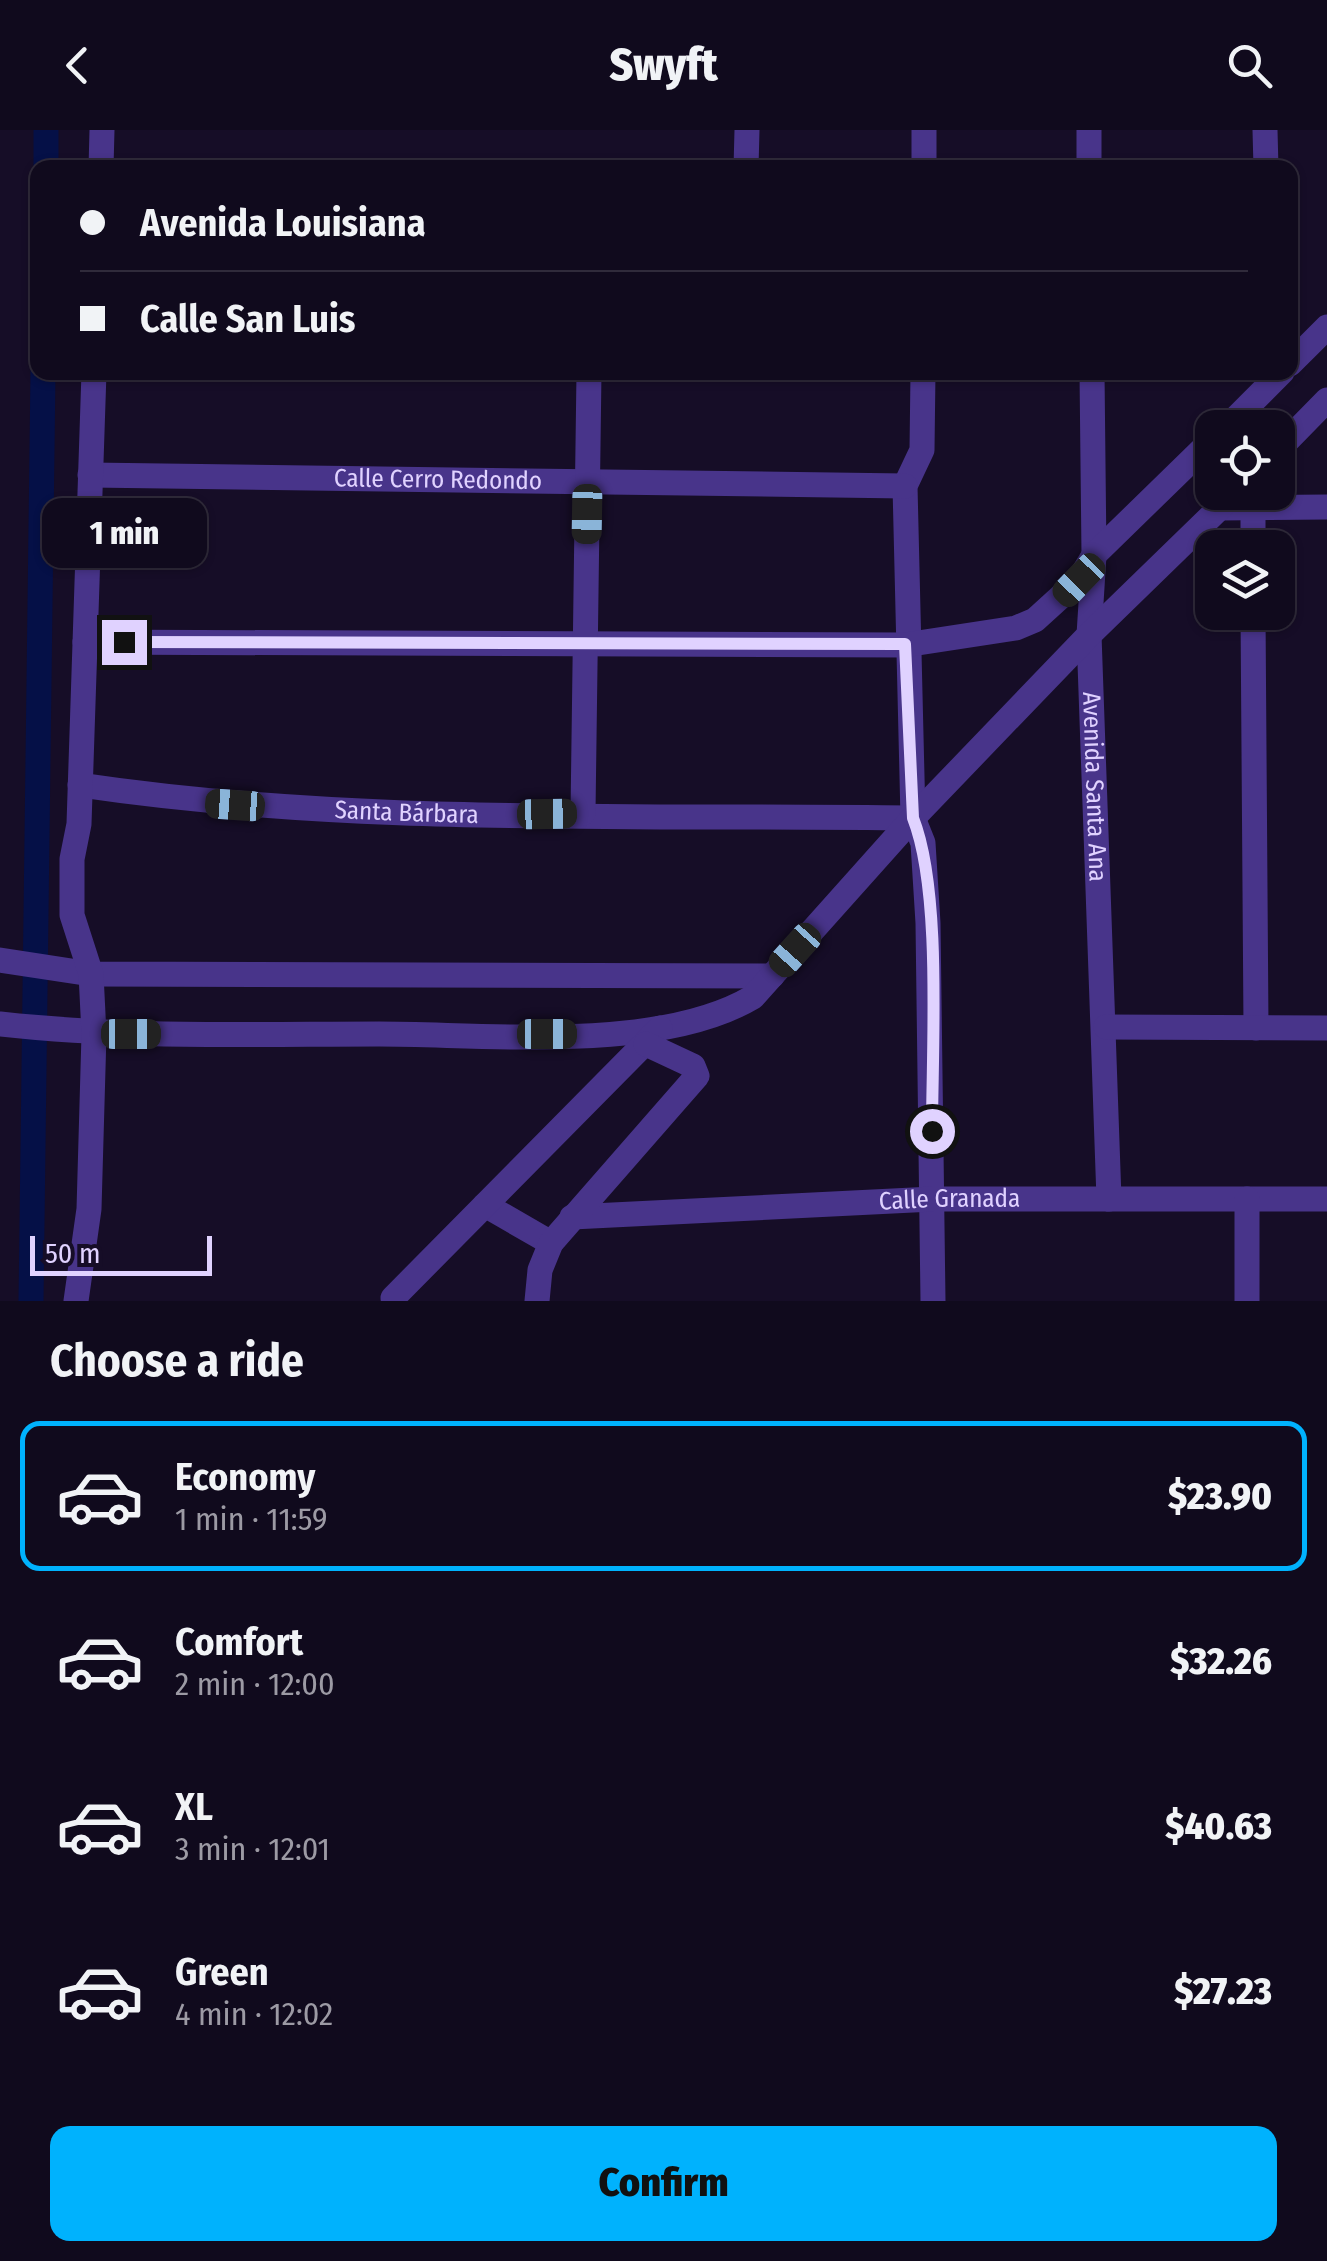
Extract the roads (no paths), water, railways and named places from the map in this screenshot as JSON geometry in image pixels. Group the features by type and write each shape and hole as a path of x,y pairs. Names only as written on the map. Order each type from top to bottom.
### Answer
{"street":[{"path":"101,160 102,130"},
{"path":"746,160 747,130"},
{"path":"924,130 924,160"},
{"path":"1089,130 1089,160"},
{"path":"1265,130 1266,160"},
{"path":"1298,356 1327,327"},
{"path":"76,1301 89,1209 94,1034 90,974 72,915 94,380"},
{"path":"583,813 589,380"},
{"path":"923,380 922,450 904,486 905,644 913,818 923,843 928,924 933,1301"},
{"name":"Avenida Santa Ana","path":"1092,380 1094,555 1089,635 1106,1027 1109,1199"},
{"path":"1243,410 1270,380"},
{"path":"1295,433 1327,400"},
{"path":"85,642 905,644 1016,628 1034,620 1079,580 1094,555 1195,457"},
{"name":"Calle Cerro Redondo","path":"90,475 904,486"},
{"path":"1295,506 1327,507"},
{"path":"0,1024 94,1034 653,1036 730,1011 753,997 913,818 1089,635 1228,510"},
{"path":"1253,630 1256,1028"},
{"name":"Santa Bárbara","path":"80,785 201,803 337,812 913,818"},
{"path":"0,960 90,974 772,976"},
{"path":"1106,1027 1327,1028"},
{"path":"392,1298 653,1036"},
{"path":"537,1301 540,1270 551,1243 697,1076 693,1066 653,1036"},
{"name":"Calle Granada","path":"572,1217 932,1199 1327,1200"},
{"path":"1247,1199 1247,1301"},
{"path":"485,1205 551,1243"}],"waterway":[{"path":"46,130 46,160"},
{"path":"31,1301 43,380"}]}
